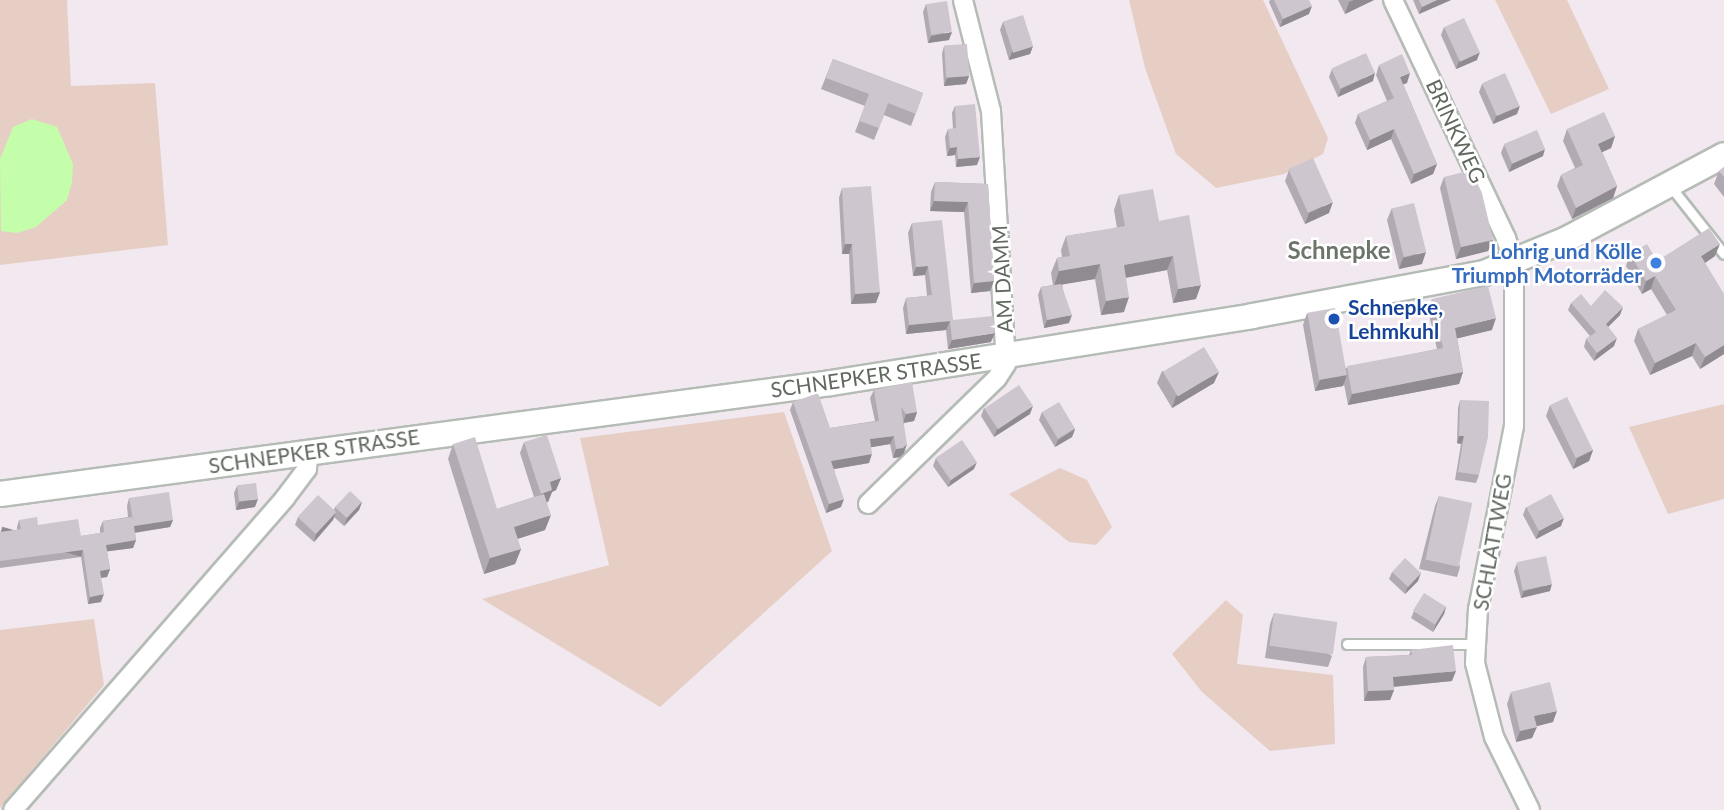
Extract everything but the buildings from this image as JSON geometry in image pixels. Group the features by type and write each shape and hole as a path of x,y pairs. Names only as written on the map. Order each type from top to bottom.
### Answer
{"main road":[{"name":"SCHNEPKER STRASSE","path":"0,494 1006,357 1252,316 1514,265 1724,155"}],"street":[{"name":"AM DAMM","path":"868,504 997,378 1006,357 991,111 963,0"},
{"name":"BRINKWEG","path":"1393,0 1506,237 1514,265"},
{"name":"SCHLATTWEG","path":"1514,265 1514,426 1486,558 1475,663 1494,737 1530,810"},
{"path":"13,810 285,498 307,469 308,453"}],"lane":[{"path":"1671,185 1724,254"},
{"path":"1348,644 1476,644"}],"shaded area":[{"path":"0,0 67,0 71,86 155,83 168,245 0,265"},
{"path":"1129,0 1263,0 1328,138 1323,154 1284,174 1216,188 1176,154 1145,68"},
{"path":"1495,0 1567,0 1609,89 1551,114"},
{"path":"32,119 57,127 73,164 72,182 67,200 36,227 17,233 1,231 0,159 13,127"},
{"path":"1724,404 1724,499 1668,514 1629,427"},
{"path":"784,412 832,551 660,707 482,599 609,565 580,438"},
{"path":"1060,468 1087,480 1112,527 1096,545 1069,542 1009,494"},
{"path":"1226,600 1243,615 1237,664 1333,675 1335,744 1270,751 1202,692 1172,654"},
{"path":"94,619 104,685 0,808 0,630"}],"place":[{"name":"Lohrig und Kölle Triumph Motorräder","path":"1656,263"},
{"name":"Schnepke, Lehmkuhl","path":"1334,319"}],"district":[{"name":"Schnepke","path":"1339,250"}]}
